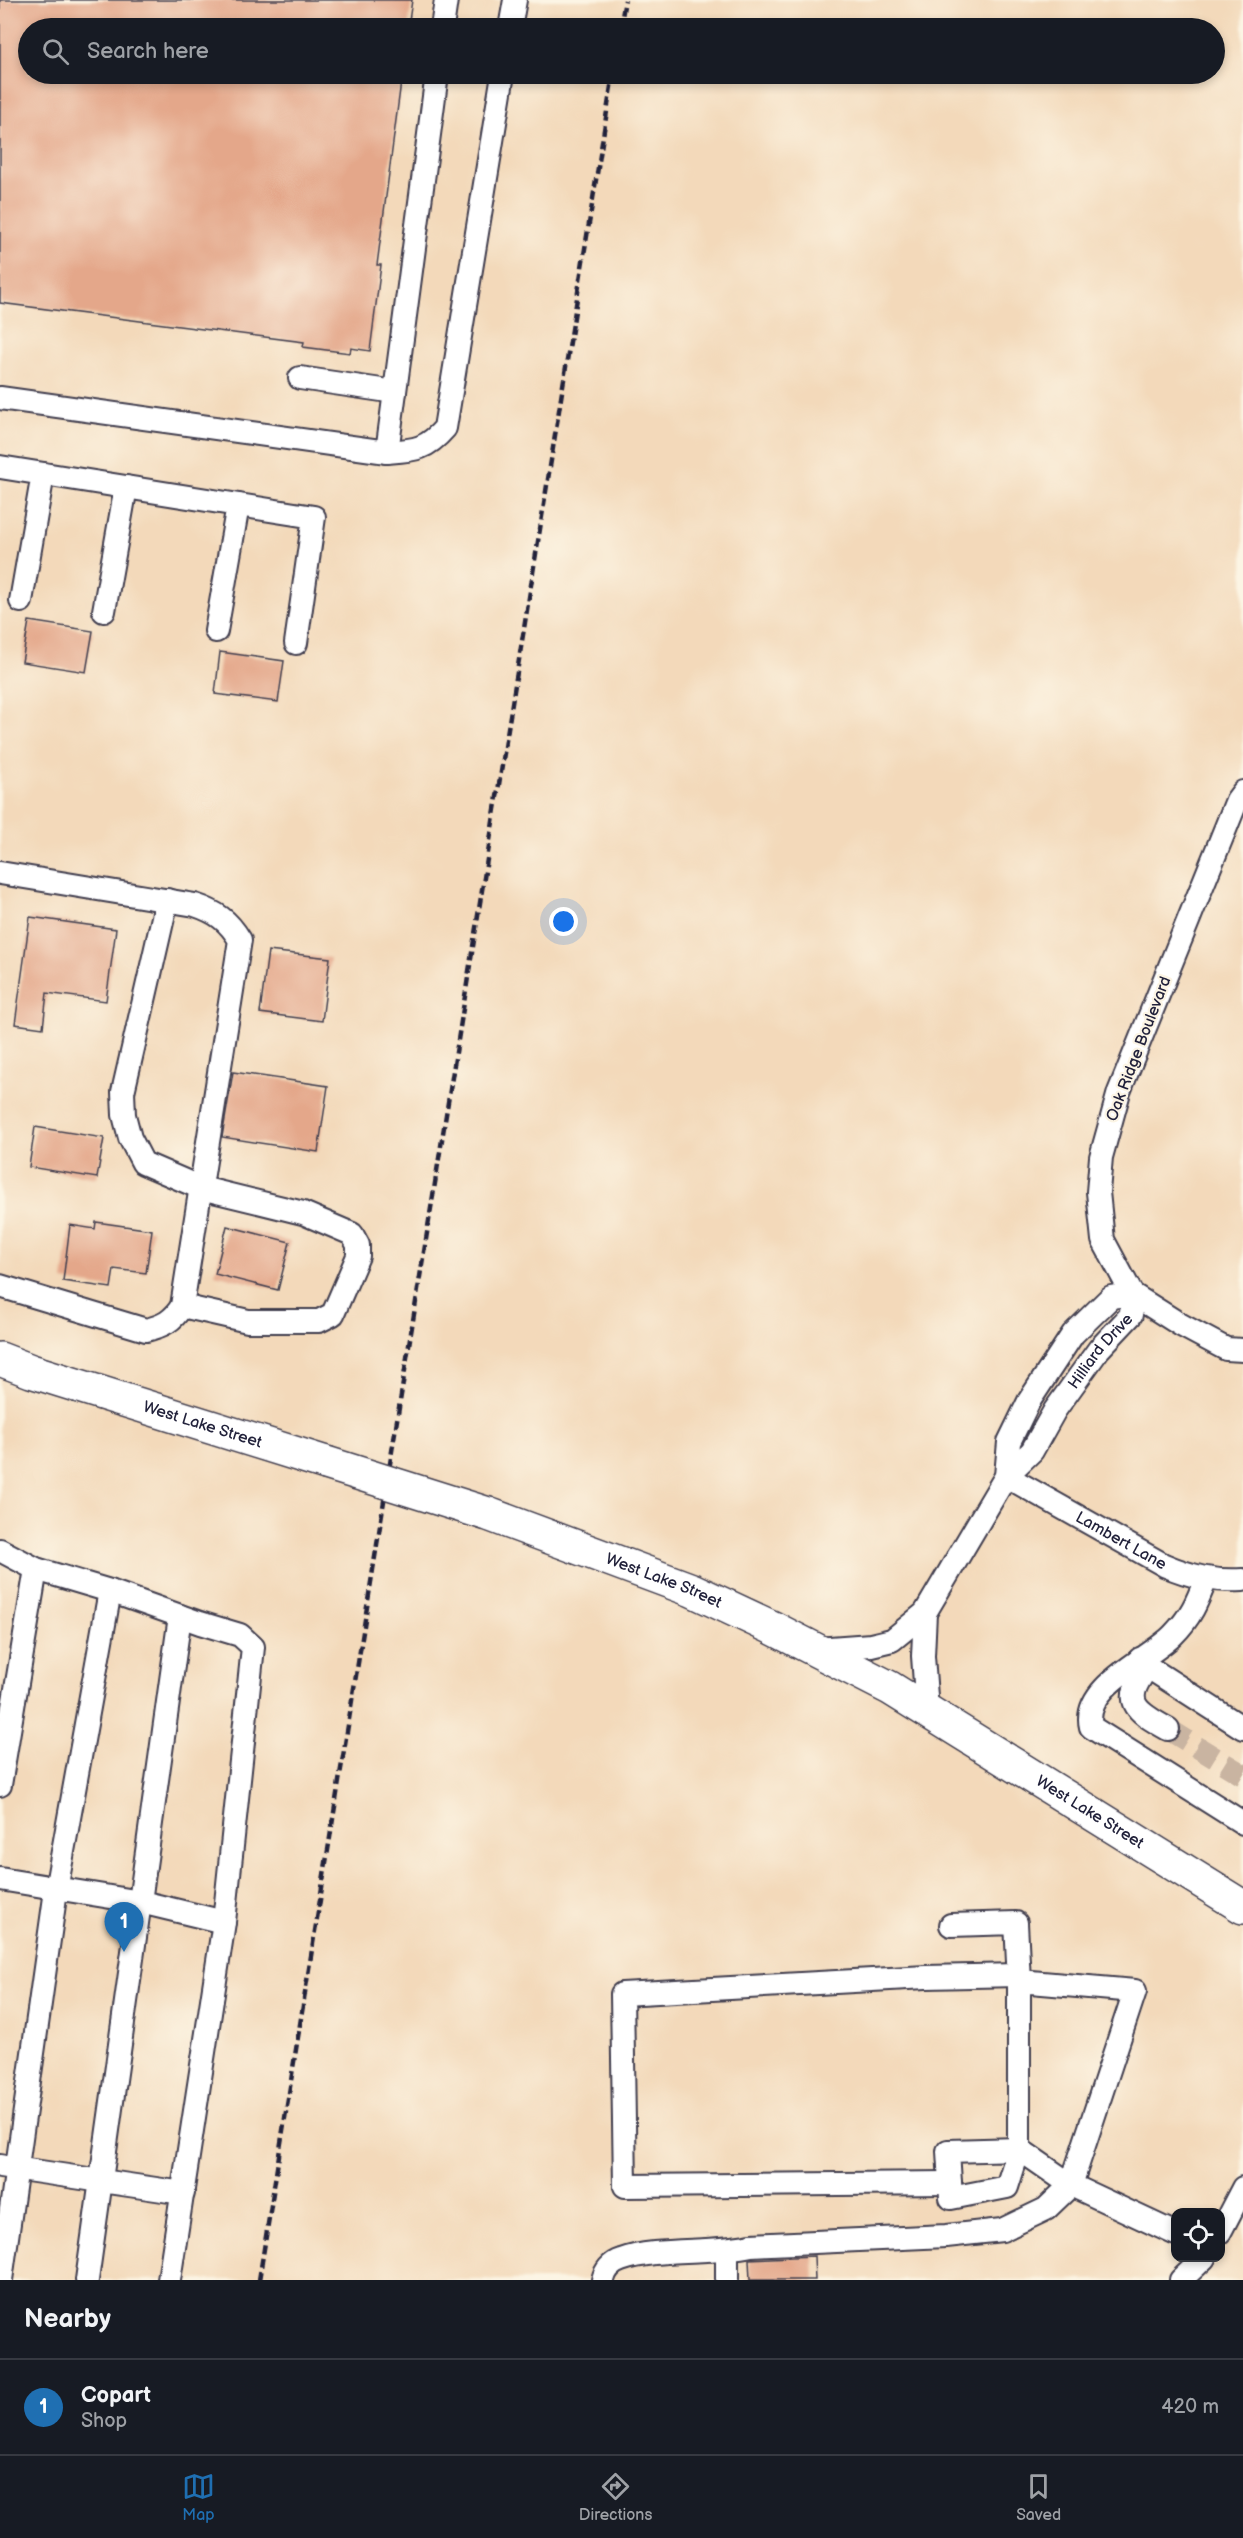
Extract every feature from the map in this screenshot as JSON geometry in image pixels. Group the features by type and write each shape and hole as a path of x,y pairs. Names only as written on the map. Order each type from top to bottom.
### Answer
{"highway":[{"name":"West Lake Street","path":"0,1359 16,1369 488,1514 692,1590 890,1688 1243,1907"}],"street":[{"path":"443,18 446,0"},
{"path":"512,18 515,0"},
{"path":"387,452 435,84"},
{"path":"0,398 387,452 419,450 434,441 445,428 501,84"},
{"path":"300,378 395,392"},
{"path":"0,467 314,517 296,643"},
{"path":"21,601 43,474"},
{"path":"104,611 126,487"},
{"path":"216,631 238,505"},
{"name":"Oak Ridge Boulevard","path":"1243,792 1237,800 1119,1092 1101,1156 1098,1192 1103,1240 1132,1294 1181,1326 1227,1349 1243,1350"},
{"path":"0,873 195,905 216,912 231,926 240,940 182,1306 175,1318 160,1327 146,1330 0,1286"},
{"path":"167,900 123,1092 124,1115 130,1138 142,1163 201,1188 303,1213 352,1234 358,1245 358,1256 333,1314 319,1321 248,1321 182,1306"},
{"name":"Hilliard Drive","path":"814,1649 871,1645 892,1640 925,1613 1006,1476 1032,1451 1055,1410 1093,1357 1131,1315 1132,1294"},
{"name":"Lambert Lane","path":"1006,1476 1164,1565 1206,1579 1243,1580"},
{"path":"0,1550 36,1569 110,1591 240,1635 253,1647 224,1922 169,2280"},
{"path":"0,1785 36,1569"},
{"path":"1206,1579 1195,1609 1172,1636 1144,1663 1092,1703 1088,1715 1091,1727 1243,1823"},
{"path":"1,2280 9,2167 110,1591"},
{"name":"Hilliard Drive","path":"925,1613 922,1656 927,1710"},
{"path":"87,2280 180,1616"},
{"path":"1144,1663 1243,1728"},
{"path":"1144,1663 1132,1697 1136,1706 1168,1729"},
{"path":"0,1879 56,1890 141,1902 224,1922"},
{"path":"951,1925 1016,1923 1019,1978 1019,2149 1007,2187 951,2198 948,2151 1019,2149 1071,2185 1171,2232"},
{"path":"603,2280 605,2271 619,2260 647,2254 727,2251 751,2245 946,2236 1002,2230 1046,2209 1071,2185 1135,1991 1019,1978 926,1977 622,1994 625,2186 950,2182"},
{"path":"9,2167 183,2193"},
{"path":"1225,2224 1243,2188"},
{"path":"727,2251 727,2280"},
{"path":"1181,2280 1200,2262"},
{"path":"1205,2280 1208,2262"}],"building":[{"path":"0,0 412,0 409,18 18,18 18,84 401,84 377,265 381,265 370,351 351,348 350,353 303,347 304,342 0,303"},
{"path":"29,621 93,631 86,672 22,662"},
{"path":"220,652 284,661 278,702 215,694"},
{"path":"30,917 116,929 106,1001 47,993 43,1028 15,1024"},
{"path":"268,951 330,958 322,1021 260,1013"},
{"path":"233,1072 328,1086 318,1152 222,1137"},
{"path":"35,1127 104,1138 97,1178 29,1167"},
{"path":"96,1222 152,1230 146,1273 114,1269 111,1288 63,1281 70,1225 95,1229"},
{"path":"227,1226 290,1242 278,1290 215,1274"},
{"path":"814,2256 815,2280 750,2280 749,2259"}],"tunnel":[{"path":"1168,1729 1243,1775"}],"railway":[{"path":"622,18 625,0"},
{"path":"259,2280 611,84"}],"place":[{"name":"Copart","path":"124,1952"}]}
